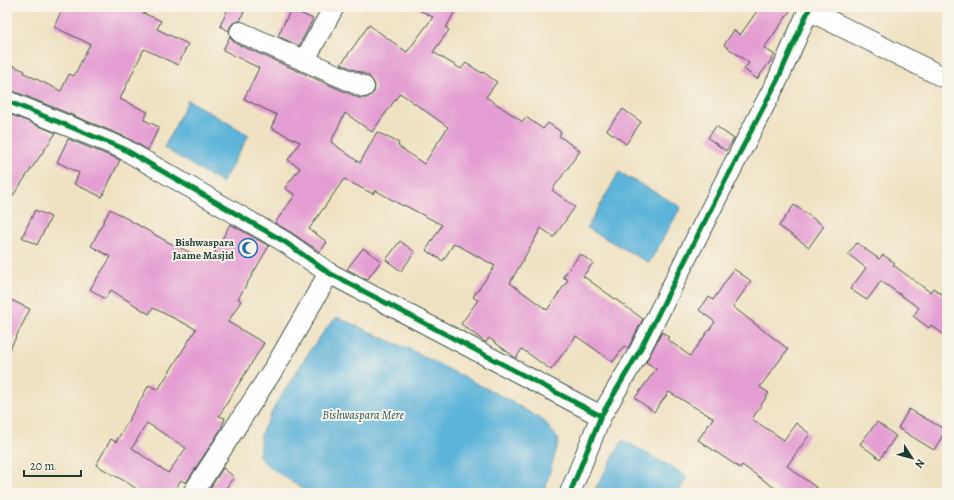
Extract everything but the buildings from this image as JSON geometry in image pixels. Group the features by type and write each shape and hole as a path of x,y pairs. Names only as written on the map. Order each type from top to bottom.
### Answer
{"street":[{"path":"304,61 334,7"},
{"path":"570,493 602,416 640,350 778,79 809,9 947,79"},
{"path":"240,32 364,87"},
{"path":"7,101 122,148 166,175 273,234 329,273 602,416"},
{"path":"193,493 278,362 329,273"}],"water":[{"path":"188,100 249,135 222,183 164,148"},
{"path":"619,172 681,207 649,263 587,228"},
{"name":"Bishwaspara Mere","path":"337,317 415,352 505,398 544,421 559,440 544,493 309,493 268,466 259,456 261,434 277,402 311,349"},
{"path":"623,440 687,476 678,493 597,493 594,491"}],"cycle path":[{"path":"601,416 640,350 778,79 810,7"},
{"path":"7,101 122,148 285,242 329,273 601,416 570,493"}],"place":[{"name":"Bishwaspara Jaame Masjid","path":"248,248"}]}
